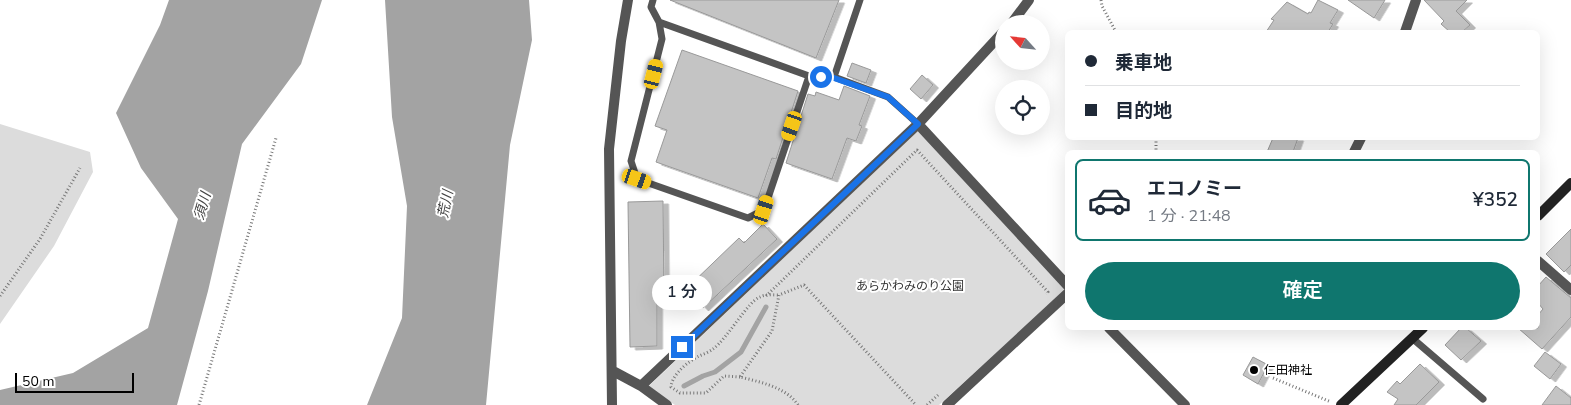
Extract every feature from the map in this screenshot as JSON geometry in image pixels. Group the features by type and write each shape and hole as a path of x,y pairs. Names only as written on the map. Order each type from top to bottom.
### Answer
{"main road":[{"path":"1540,214 1571,183"},
{"path":"1340,405 1421,330"}],"street":[{"path":"612,405 609,148 621,41 628,0"},
{"path":"1018,15 1029,0"},
{"path":"1406,30 1413,1"},
{"path":"641,386 918,124 995,42"},
{"path":"918,124 1065,283"},
{"path":"1540,263 1571,290"},
{"path":"947,405 1065,296"},
{"path":"1111,330 1185,405"},
{"path":"613,371 641,386 667,405"}],"lane":[{"path":"653,0 651,7 659,22 662,40 631,161 637,179 748,218 764,210 809,76"},
{"path":"834,78 860,0"},
{"path":"659,22 809,76 834,78 888,97 918,124"},
{"path":"1412,338 1483,399"}],"path":[{"path":"1101,0 1102,6 1115,30"},
{"path":"198,405 276,138"},
{"path":"766,296 917,150 1048,292 1041,299"},
{"path":"0,296 40,239 80,168"},
{"path":"798,405 783,392 766,384 740,377 724,376 706,392 680,393 671,387 672,382 682,368 697,357 713,349 727,336 753,302 760,296 780,295 804,285 916,405"},
{"path":"740,377 772,331 780,295"},
{"path":"1273,378 1340,405"},
{"path":"927,405 941,392"}],"green space":[{"path":"0,124 90,152 93,172 54,246 0,324"},
{"name":"あらかわみのり公園","path":"918,130 1065,288 939,405 675,405 648,387"}],"water":[{"name":"須川","path":"169,0 322,0 301,64 242,144 208,291 177,405 0,405 0,390 73,373 148,328 178,219 141,168 116,113 160,25"},
{"name":"荒川","path":"385,0 529,0 532,40 510,145 486,405 367,405 402,318 407,206 392,117"}],"building":[{"path":"670,0 839,0 816,58"},
{"path":"1318,0 1338,10 1330,23 1333,24 1329,30 1267,30 1274,20 1271,19 1287,2 1308,14 1309,12 1311,13"},
{"path":"1348,0 1385,0 1374,18"},
{"path":"1424,0 1467,0 1456,11 1470,25 1464,30 1448,30 1441,24 1444,21"},
{"path":"682,50 798,91 776,159 772,158 758,198 656,162 667,130 655,126"},
{"path":"852,63 871,70 866,83 847,76"},
{"path":"922,75 933,85 921,99 910,89"},
{"path":"844,86 870,96 859,125 862,126 856,141 847,138 832,179 786,163 808,94 815,96 816,92 839,100"},
{"path":"1272,140 1297,140 1294,150 1268,150"},
{"path":"663,201 664,297 657,297 657,346 630,347 628,202"},
{"path":"763,224 777,239 703,308 686,289 739,238 744,243"},
{"path":"1571,229 1571,265 1564,272 1546,254"},
{"path":"1546,277 1571,298 1571,317 1542,349 1520,330 1540,330 1540,313 1543,309 1540,305 1540,284"},
{"path":"1459,330 1468,330 1481,341 1461,360 1445,345"},
{"path":"1545,352 1561,364 1550,379 1534,366"},
{"path":"1253,357 1268,365 1258,384 1243,375"},
{"path":"1420,364 1439,382 1416,405 1394,405 1398,399 1387,392 1397,381 1400,384"},
{"path":"1556,386 1571,398 1571,405 1542,405"}],"waterway":[{"path":"684,386 715,372 741,352 766,307"}],"place":[{"name":"仁田神社","path":"1254,370"}],"route":[{"path":"682,347 918,124 888,97 834,78 821,77"}]}
